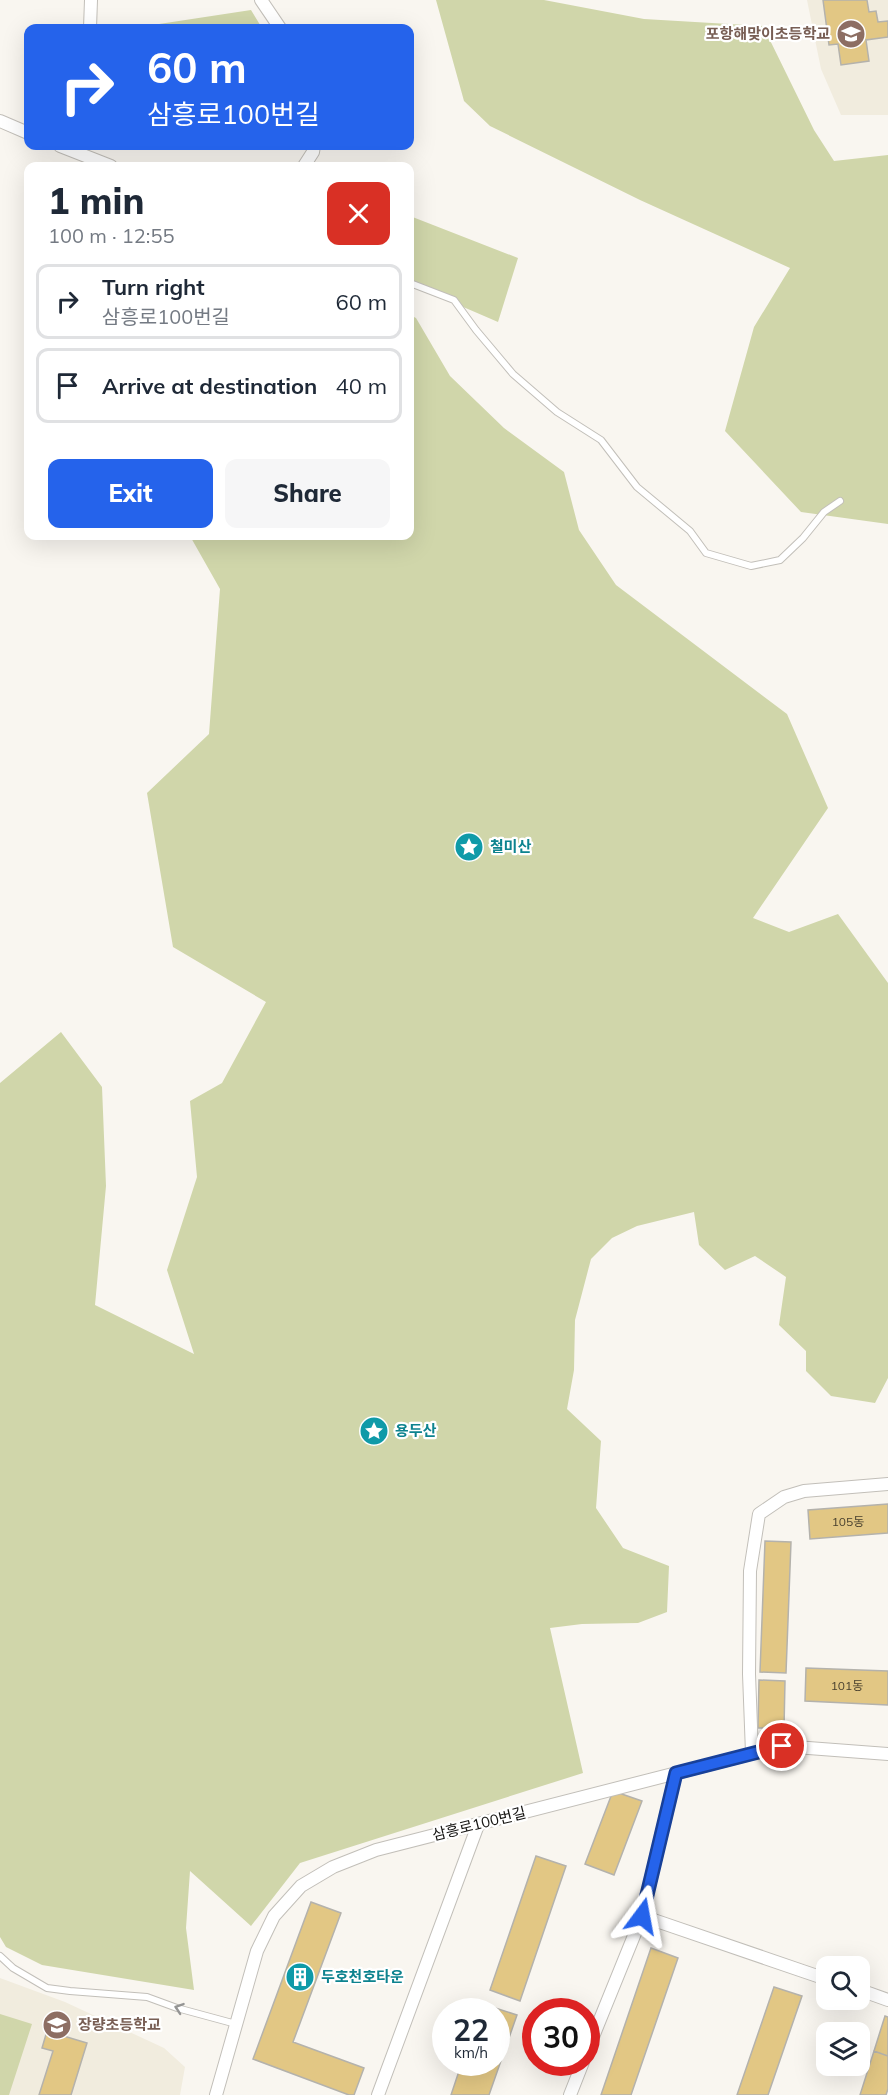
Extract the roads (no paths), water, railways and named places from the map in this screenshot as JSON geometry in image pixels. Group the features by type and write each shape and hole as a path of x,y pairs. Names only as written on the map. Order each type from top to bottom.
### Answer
{"street":[{"path":"90,24 91,0"},
{"path":"261,0 277,24"},
{"path":"0,121 24,131"},
{"path":"87,151 105,162"},
{"path":"752,1753 749,1674 750,1571 759,1514 784,1497 804,1491 888,1484"},
{"name":"삼흥로100번길","path":"216,2095 257,1951 274,1916 302,1886 333,1867 376,1850 782,1746 888,1754"},
{"path":"600,2020 642,1916 676,1773"},
{"path":"378,2095 478,1825"},
{"path":"642,1916 816,1976"},
{"path":"870,1994 888,2000"},
{"path":"570,2095 577,2076"}],"lane":[{"path":"414,285 454,300 513,374 557,412 601,440 637,488 690,531 706,553 751,566 780,560 803,538 824,512 840,501"},
{"path":"0,1956 13,1968 47,1988 147,1997 186,2011 236,2024"}],"place":[{"name":"포항해맞이초등학교","path":"851,34"},
{"name":"철미산","path":"469,847"},
{"name":"용두산","path":"374,1431"},
{"name":"두호천호타운","path":"300,1977"},
{"name":"장량초등학교","path":"57,2025"}]}
